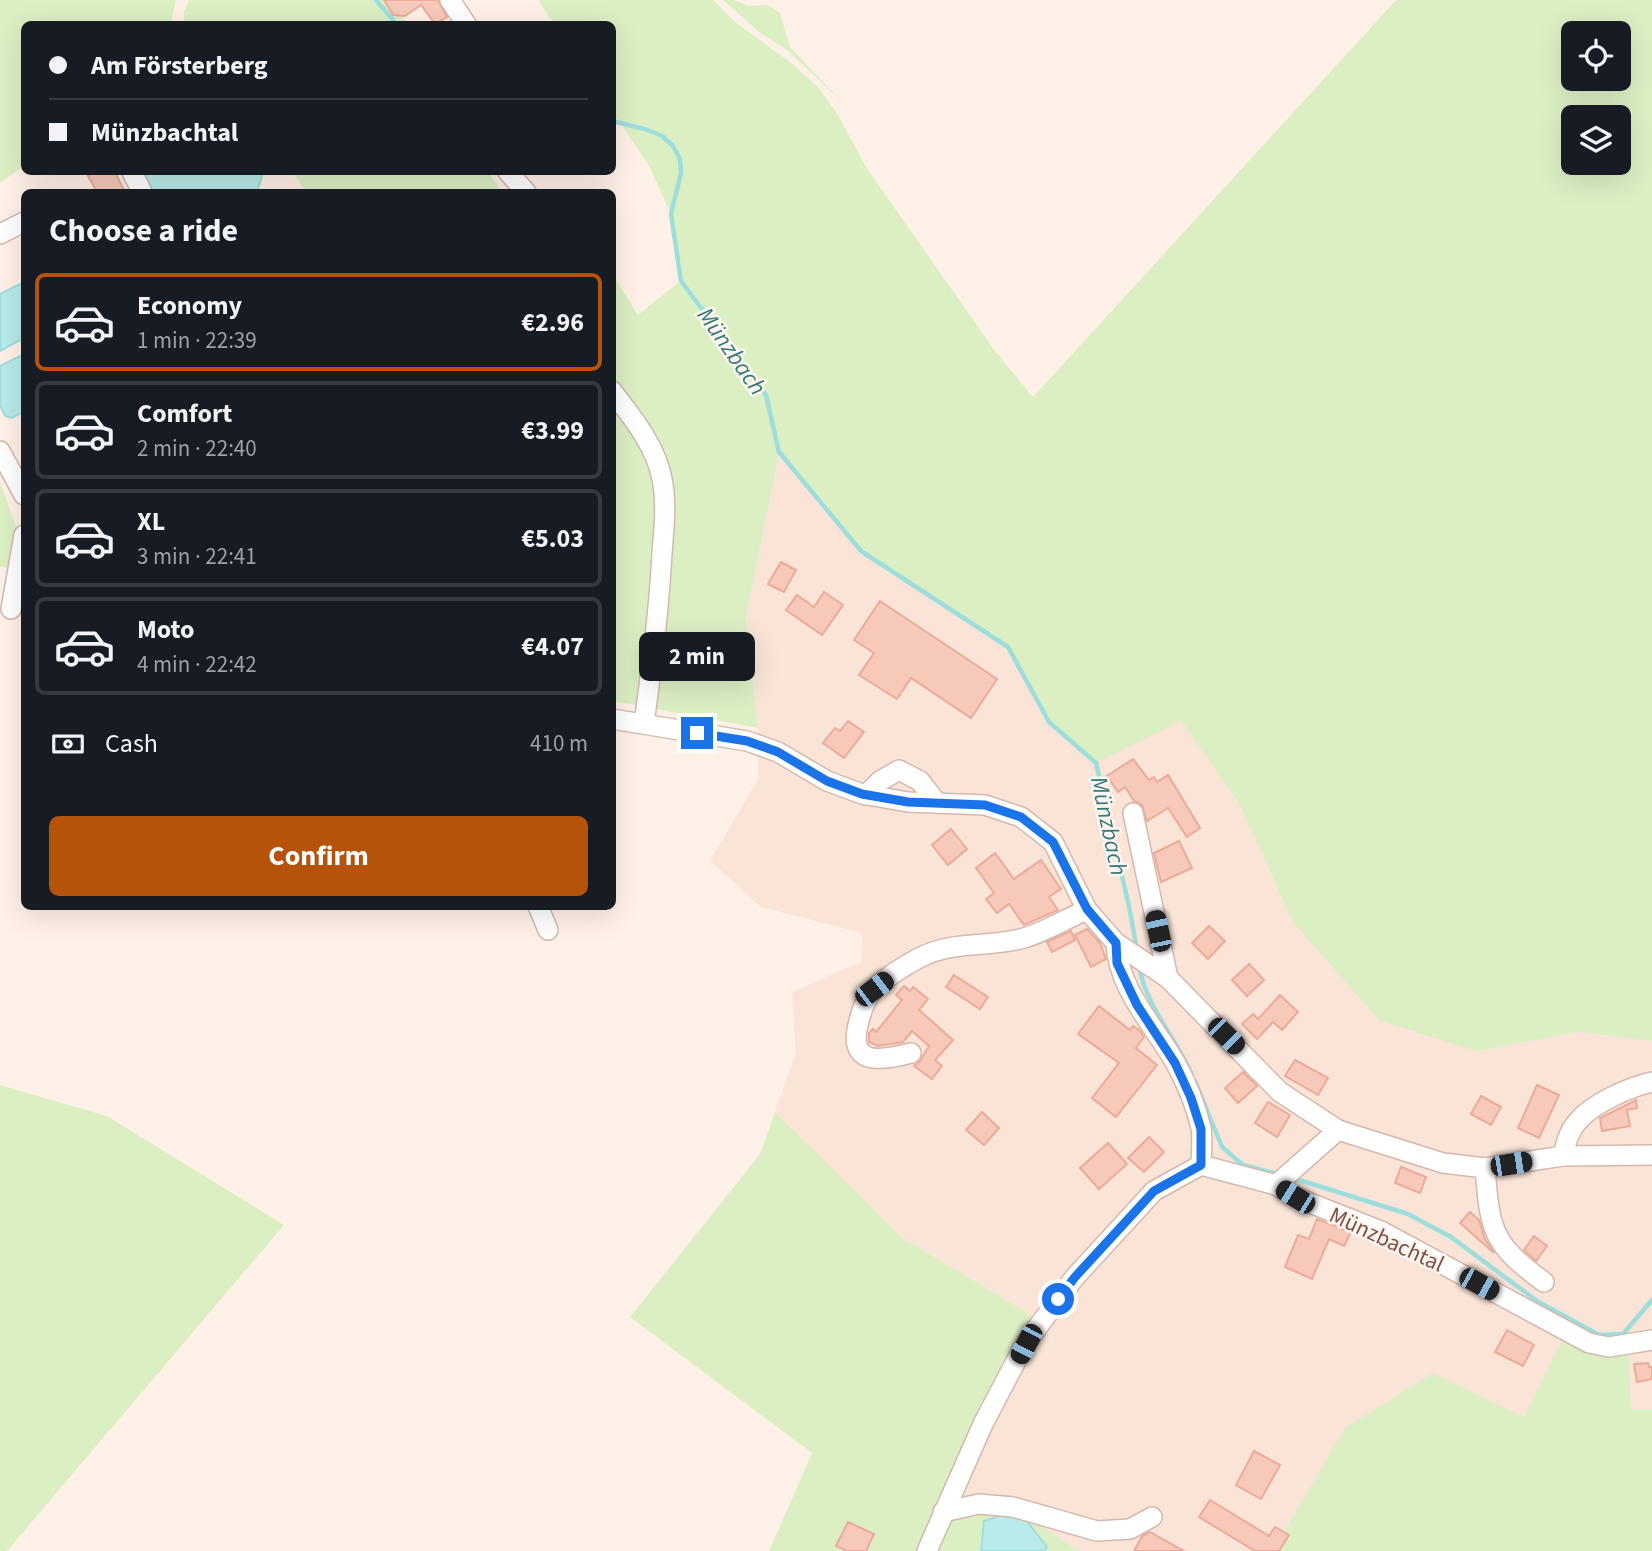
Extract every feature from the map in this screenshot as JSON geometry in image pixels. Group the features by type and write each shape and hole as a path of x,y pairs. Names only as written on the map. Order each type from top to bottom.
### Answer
{"street":[{"path":"450,0 464,21"},
{"path":"511,175 523,189"},
{"path":"0,234 21,224"},
{"path":"616,396 637,423 654,454 662,478 665,507 659,606 644,723"},
{"path":"0,451 21,490"},
{"path":"12,609 21,554"},
{"path":"616,720 747,741 778,752 827,781 866,795 893,800 985,805 1021,817 1053,842 1087,909 1121,947 1168,978 1280,1092 1338,1130 1443,1163 1485,1168 1563,1156 1652,1155"},
{"path":"866,795 880,781 899,770 920,781 937,803"},
{"path":"1133,813 1168,978"},
{"path":"911,1053 877,1060 862,1054 857,1047 857,1027 861,1012 874,989 919,958 940,948 1024,938 1087,909"},
{"path":"540,910 548,930"},
{"path":"927,1551 983,1424 1026,1344 1075,1277 1154,1191 1201,1165 1201,1129 1191,1098 1175,1063 1137,1005 1117,963 1121,947"},
{"path":"1563,1156 1567,1137 1580,1118 1605,1101 1652,1082"},
{"path":"1279,1182 1338,1130"},
{"name":"Münzbachtal","path":"1201,1165 1279,1182 1295,1197 1381,1231 1589,1343 1609,1347 1652,1340"},
{"path":"1485,1168 1491,1223 1498,1238 1517,1262 1544,1282"},
{"path":"943,1511 979,1504 1013,1507 1097,1531 1130,1529 1152,1517"}],"shaded area":[{"path":"779,452 861,551 1008,647 1049,722 1181,721 1239,803 1293,922 1477,1051 1578,1032 1652,1041 1652,1409 1631,1410 1564,1337 1524,1417 1273,1551 1079,1551 1013,1507 948,1509 1043,1322 901,1237 775,1112 796,1053 792,992 861,962 862,933 761,907 710,861 758,779 758,728 746,618"}],"green space":[{"path":"0,0 176,0 172,21 21,21 21,168 0,183"},
{"path":"189,0 392,0 405,21 184,21 184,11"},
{"path":"538,0 713,0 735,22 790,62 818,87 838,115 866,167 995,351 1033,397 1396,0 1652,0 1652,1041 1578,1032 1477,1051 1380,1021 1293,922 1239,803 1181,721 1096,763 1049,722 1008,647 861,551 779,453 746,618 758,728 616,702 616,280 638,315 681,280 671,214 649,166 616,116 616,21 552,21"},
{"path":"723,0 734,0 749,6 768,5 780,13 790,47 843,103 788,51 759,32"},
{"path":"295,175 490,175 500,189 304,189"},
{"path":"0,482 18,532 11,569 0,566"},
{"path":"0,1085 107,1116 284,1225 7,1551 0,1551"},
{"path":"775,1112 901,1237 1043,1322 950,1503 1013,1507 1079,1551 769,1551 812,1453 630,1317 760,1154"},
{"path":"1564,1336 1628,1347 1631,1409 1652,1409 1652,1551 1273,1551 1345,1428 1433,1373 1524,1417"}],"water":[{"path":"145,175 262,175 258,189 149,189"},
{"path":"21,284 21,340 0,351 0,294"},
{"path":"21,356 21,413 12,418 5,416 0,405 0,366"},
{"path":"1005,1514 1026,1520 1047,1547 1044,1551 981,1551 984,1521"}],"building":[{"path":"384,0 438,0 447,17 433,21 421,5 405,16 393,15"},
{"path":"88,175 116,175 124,189 95,189"},
{"path":"781,562 796,570 784,592 768,584"},
{"path":"824,592 843,605 822,635 786,610 797,595 814,607"},
{"path":"880,601 997,679 971,718 911,678 897,699 859,675 874,653 854,640"},
{"path":"848,721 864,732 844,758 823,743 835,728 840,731"},
{"path":"1133,759 1149,780 1154,777 1157,782 1168,775 1200,828 1187,837 1168,808 1147,821 1142,805 1134,801 1125,787 1118,792 1107,776"},
{"path":"951,829 967,849 948,865 932,845"},
{"path":"1179,841 1192,868 1161,882 1154,853"},
{"path":"995,853 1014,879 1041,860 1061,889 1049,897 1058,910 1024,925 1009,904 997,913 986,899 994,893 976,868"},
{"path":"1209,926 1225,941 1208,959 1192,943"},
{"path":"1087,929 1100,943 1106,959 1091,967 1075,935"},
{"path":"1071,931 1075,940 1052,952 1047,942"},
{"path":"1249,964 1264,980 1247,996 1232,980"},
{"path":"954,975 988,997 980,1009 946,987"},
{"path":"904,986 910,991 913,987 928,999 919,1010 953,1040 935,1060 942,1066 932,1079 914,1066 929,1046 912,1031 903,1042 878,1046 869,1042 869,1033 873,1029 876,1032 902,1000 896,995"},
{"path":"1280,995 1298,1012 1282,1030 1273,1022 1257,1039 1242,1024 1253,1014 1258,1019"},
{"path":"1099,1006 1130,1030 1133,1026 1140,1031 1144,1037 1136,1048 1157,1065 1116,1117 1092,1098 1119,1063 1078,1034"},
{"path":"1295,1060 1328,1078 1318,1095 1285,1076"},
{"path":"1243,1072 1257,1086 1238,1103 1225,1088"},
{"path":"1537,1085 1559,1095 1539,1138 1518,1128"},
{"path":"1481,1096 1501,1107 1491,1125 1471,1114"},
{"path":"1636,1100 1637,1108 1627,1110 1630,1126 1602,1131 1600,1118"},
{"path":"1268,1102 1290,1115 1277,1137 1255,1123"},
{"path":"982,1112 999,1128 984,1145 966,1130"},
{"path":"1149,1137 1164,1152 1144,1172 1128,1158"},
{"path":"1108,1143 1127,1164 1099,1189 1080,1168"},
{"path":"1401,1167 1426,1177 1420,1193 1395,1183"},
{"path":"1470,1212 1479,1220 1485,1239 1494,1253 1460,1223"},
{"path":"1317,1219 1351,1232 1344,1246 1329,1239 1312,1279 1285,1267 1298,1235 1309,1239"},
{"path":"1534,1236 1547,1246 1536,1261 1524,1250"},
{"path":"1507,1330 1534,1345 1523,1366 1495,1352"},
{"path":"1648,1363 1649,1367 1652,1367 1652,1379 1637,1382 1634,1364"},
{"path":"1254,1451 1280,1465 1261,1499 1236,1485"},
{"path":"1210,1500 1269,1536 1275,1527 1289,1535 1279,1551 1255,1551 1199,1517"},
{"path":"848,1522 874,1534 866,1551 847,1551 836,1546"},
{"path":"1150,1532 1184,1551 1134,1551 1142,1536"}],"waterway":[{"name":"Münzbach","path":"376,0 393,21"},
{"name":"Münzbach","path":"616,122 662,136 673,146 680,159 681,173 671,214 681,281 766,395 779,452 861,551 1008,647 1049,722 1096,763 1137,950"},
{"name":"Münzbach","path":"1139,966 1154,1008 1191,1073"},
{"name":"Münzbach","path":"1195,1081 1222,1147 1243,1165 1278,1174"},
{"name":"Münzbach","path":"1293,1178 1408,1214 1451,1237 1537,1301 1599,1335 1623,1334 1652,1300"}],"route":[{"path":"697,733 747,741 778,752 827,781 862,794 908,802 985,805 1021,817 1053,842 1087,909 1116,943 1117,963 1137,1005 1175,1063 1201,1129 1201,1165 1154,1191 1058,1299"}]}
